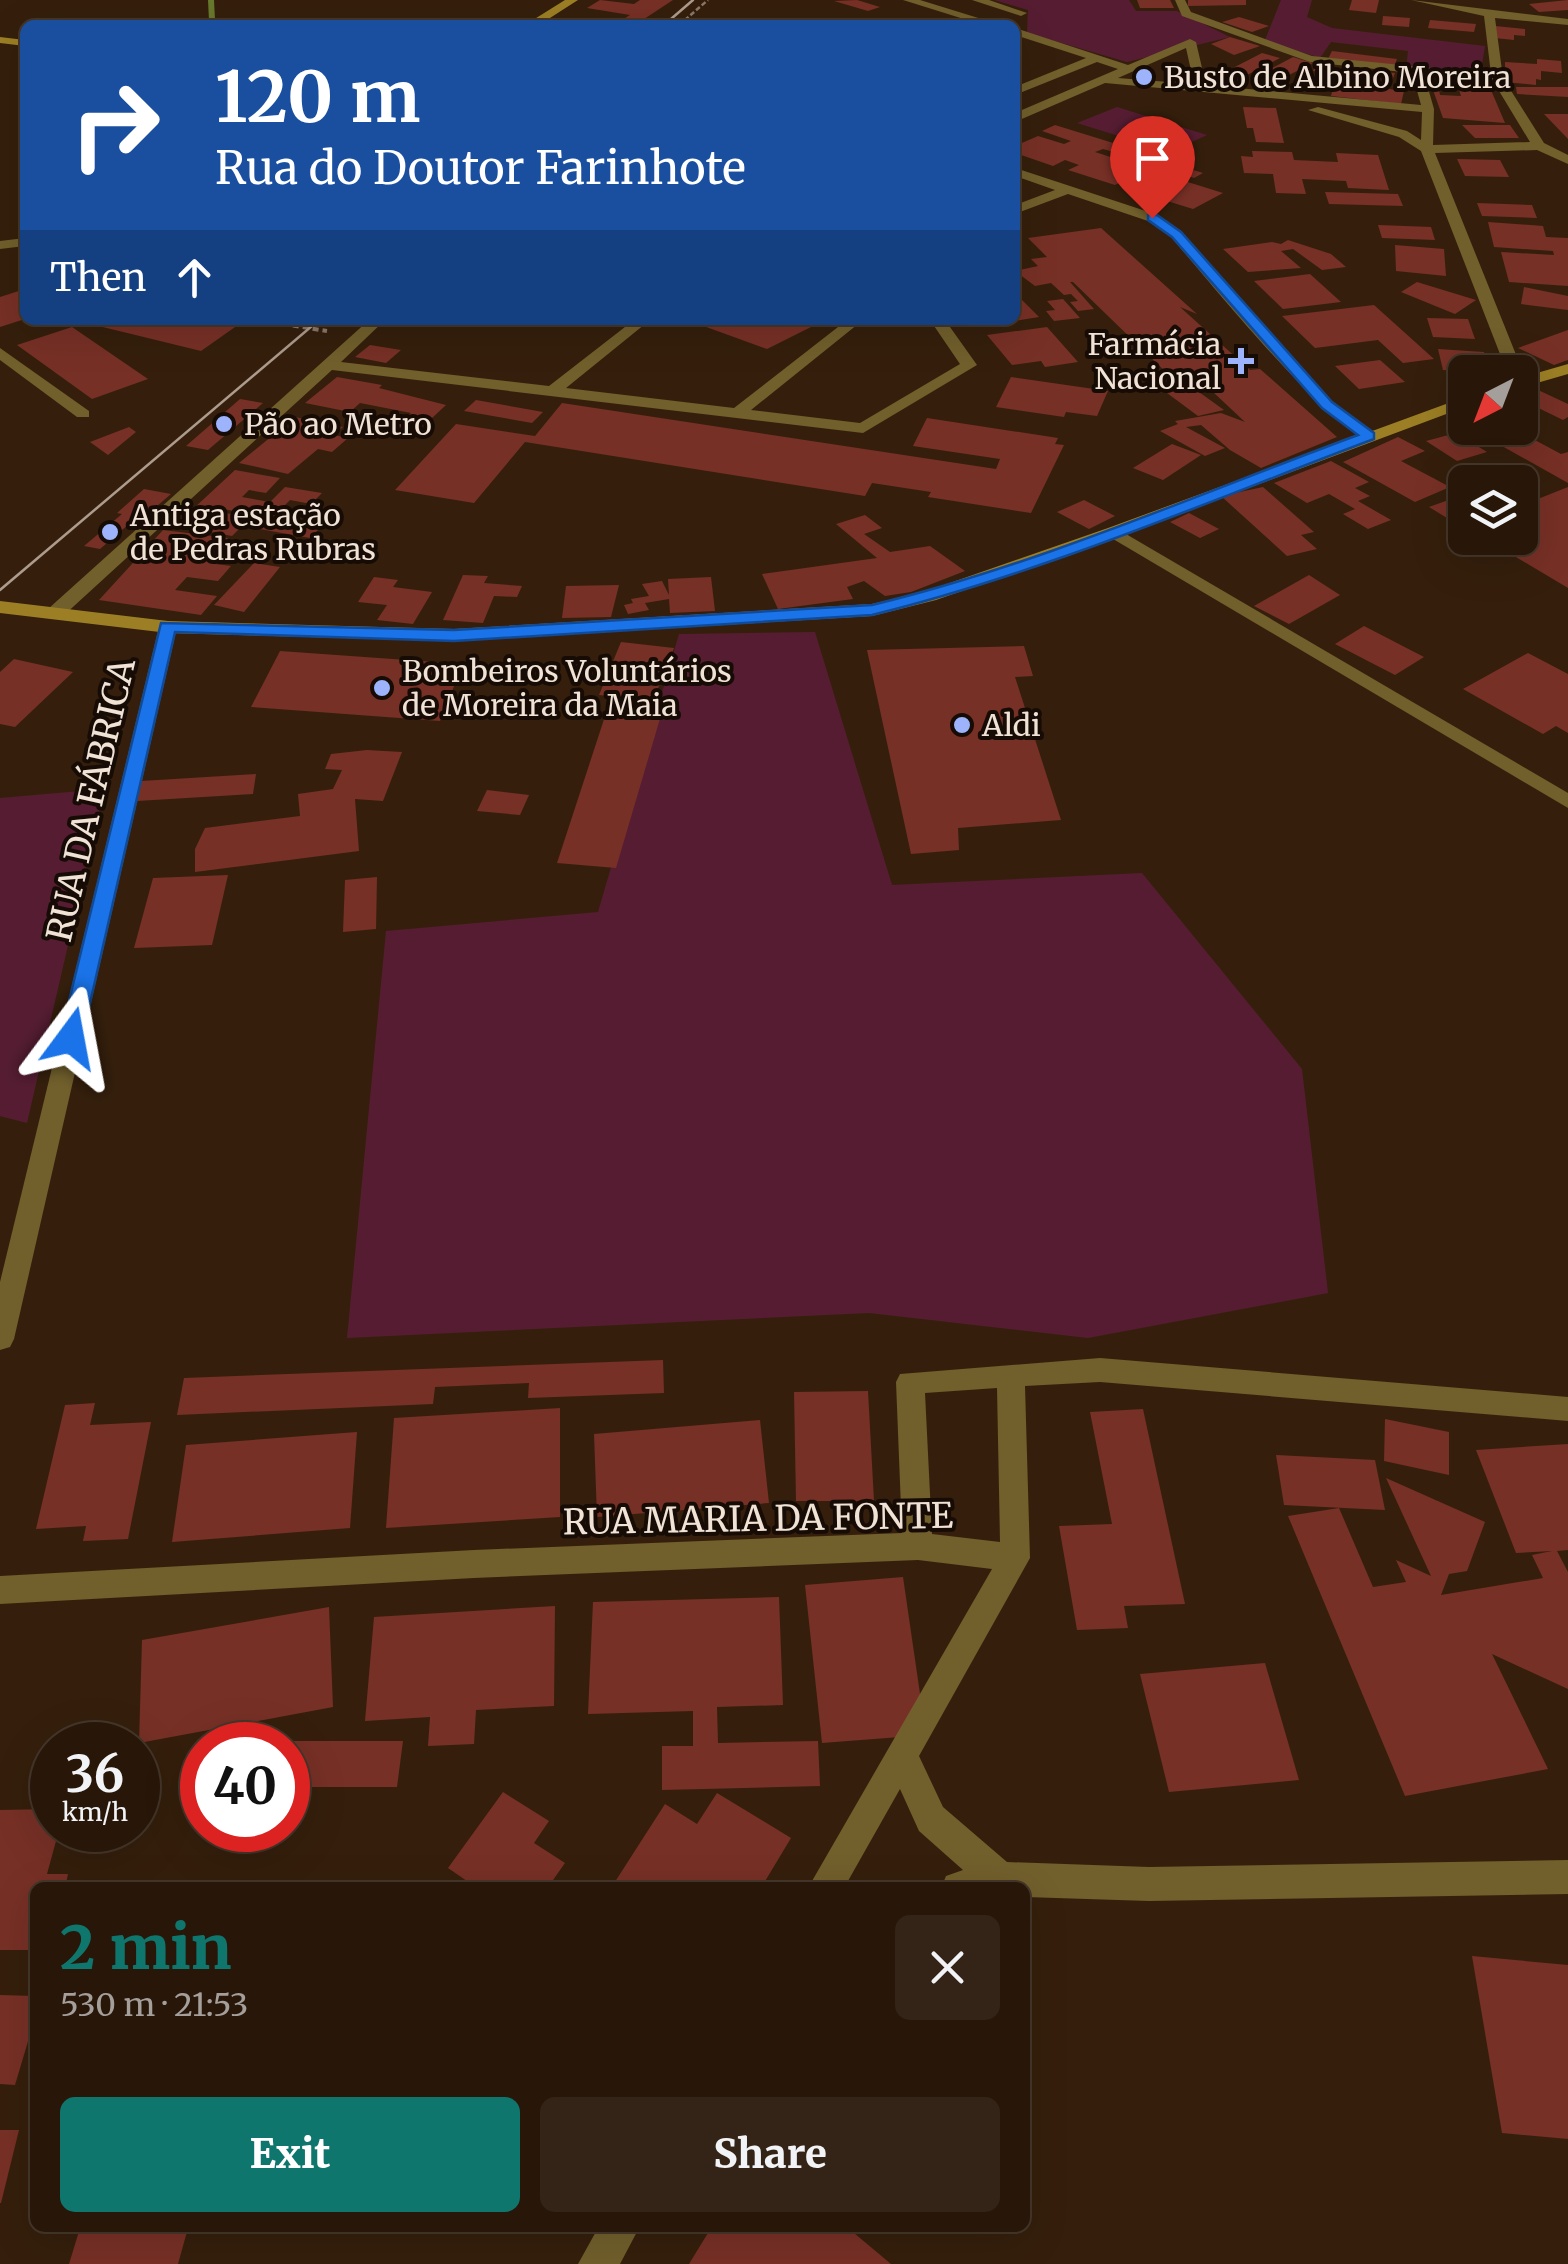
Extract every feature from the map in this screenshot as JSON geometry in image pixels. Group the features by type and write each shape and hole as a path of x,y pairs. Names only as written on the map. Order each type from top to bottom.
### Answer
{"main road":[{"path":"539,20 573,0"},
{"path":"1538,378 1568,369"},
{"path":"0,607 168,627 454,636 872,610 930,596 1114,532 1448,408"}],"street":[{"path":"908,0 978,20"},
{"path":"977,0 1022,13 1014,20"},
{"path":"1180,0 1186,14 1295,54 1328,62 1497,78"},
{"path":"1416,0 1489,14 1568,22"},
{"path":"1489,14 1497,78 1539,146"},
{"path":"1020,31 1129,69"},
{"path":"1020,116 1190,42 1200,90"},
{"path":"1020,88 1094,59"},
{"path":"1417,72 1428,109 1426,149 1507,355"},
{"path":"1050,76 1088,88"},
{"path":"1106,80 1428,109"},
{"path":"1262,95 1402,134 1426,149 1539,146 1568,160"},
{"path":"1399,107 1402,134"},
{"path":"1020,174 1152,218 1176,234 1327,405 1369,436"},
{"path":"1020,208 1066,190"},
{"path":"55,613 372,325"},
{"path":"553,391 637,325"},
{"path":"737,413 850,325"},
{"path":"328,365 862,428 969,365 941,325"},
{"path":"0,353 82,414"},
{"path":"1114,532 1568,802"},
{"name":"RUA DA FÁBRICA","path":"0,1339 168,627"},
{"path":"918,1546 910,1382 1100,1370 1568,1409"},
{"path":"828,1882 1016,1558 1010,1374"},
{"name":"RUA MARIA DA FONTE","path":"0,1590 474,1564 918,1546 1016,1558"},
{"path":"902,1756 931,1819 1000,1879"},
{"path":"986,1882 1000,1879 1149,1884 1568,1877"},
{"path":"598,2264 618,2232"}],"path":[{"path":"685,20 708,0"}],"shaded area":[{"path":"994,0 1129,0 1136,11 1177,11 1230,37 1127,62 1027,33 1028,10"},
{"path":"1281,0 1312,0 1307,17 1332,28 1485,46 1480,76 1406,69 1408,51 1331,42 1320,58 1265,40"},
{"path":"1117,107 1207,135 1170,152 1077,123"},
{"path":"815,632 892,885 1142,873 1302,1069 1328,1293 1088,1338 869,1313 347,1338 386,931 598,912 679,634"},
{"path":"104,789 27,1123 0,1116 0,798"}],"building":[{"path":"600,0 634,4 640,0 673,0 643,20 622,20 630,15 587,8"},
{"path":"857,0 880,7 868,11 834,1"},
{"path":"1137,0 1170,0 1174,8 1140,8"},
{"path":"1188,0 1246,0 1246,5 1188,6"},
{"path":"1352,0 1379,0 1376,13 1349,10"},
{"path":"1568,0 1568,10 1539,12 1529,4"},
{"path":"1383,16 1410,18 1409,27 1382,25"},
{"path":"1239,17 1269,26 1252,32 1222,22"},
{"path":"1430,20 1476,24 1474,32 1428,28"},
{"path":"1495,26 1525,29 1525,36 1514,35 1514,40 1495,38"},
{"path":"1230,37 1260,46 1234,55 1211,44"},
{"path":"1332,51 1397,59 1393,69 1327,61"},
{"path":"1262,53 1280,58 1247,75 1229,70"},
{"path":"1293,57 1313,63 1283,78 1263,73"},
{"path":"1537,59 1561,61 1562,73 1541,71 1541,80 1536,79 1536,85 1505,82 1505,62 1537,64"},
{"path":"1315,66 1395,73 1389,89 1404,91 1401,104 1331,96 1335,82 1318,80 1322,72 1313,71"},
{"path":"1516,87 1568,87 1568,97 1517,94"},
{"path":"1459,89 1491,90 1505,123 1443,118 1433,90 1439,90 1440,95 1461,96"},
{"path":"1243,107 1276,108 1284,143 1256,142 1253,128 1247,128"},
{"path":"1544,114 1568,114 1568,139"},
{"path":"1055,125 1139,151 1128,156 1103,149 1095,152 1148,169 1115,185 1068,170 1079,165 1065,160 1053,166 1020,155 1020,144 1038,136 1064,144 1071,141 1042,131"},
{"path":"1462,125 1510,125 1519,138 1475,138"},
{"path":"1252,151 1292,152 1294,160 1338,162 1336,153 1378,155 1389,190 1348,188 1346,181 1302,179 1306,194 1276,193 1273,174 1244,173 1241,156 1253,157"},
{"path":"1144,155 1203,173 1194,178 1182,174 1175,178 1223,193 1193,209 1125,188 1162,169 1133,160"},
{"path":"1457,159 1500,160 1509,177 1465,176"},
{"path":"1325,192 1398,194 1403,206 1329,204"},
{"path":"1477,203 1532,205 1537,218 1482,216"},
{"path":"1488,222 1543,226 1546,237 1568,238 1568,286 1509,282 1501,252 1554,255 1553,251 1494,247"},
{"path":"1378,225 1431,227 1435,240 1382,238"},
{"path":"1101,228 1197,314 1180,307 1250,370 1260,369 1337,437 1261,468 1230,450 1201,425 1186,427 1225,448 1205,456 1160,431 1178,424 1175,421 1221,413 1245,422 1197,377 1175,381 1073,282 1094,309 1078,311 1070,302 1078,301 1071,294 1064,295 1051,283 1035,286 1020,275 1020,270 1038,266 1031,259 1047,257 1028,238"},
{"path":"1288,240 1331,254 1346,267 1322,270 1293,249 1281,251 1301,268 1248,272 1223,249 1281,244"},
{"path":"1395,245 1444,249 1446,276 1396,271"},
{"path":"1310,274 1341,302 1283,309 1254,281"},
{"path":"1417,282 1476,300 1455,314 1401,292"},
{"path":"1524,287 1568,296 1568,310 1521,304"},
{"path":"20,291 20,321 0,327 0,297"},
{"path":"1020,298 1039,317 1020,320"},
{"path":"1063,299 1080,318 1054,321 1046,311 1055,310 1047,301"},
{"path":"1374,305 1434,359 1403,363 1378,340 1315,348 1282,316"},
{"path":"1427,318 1468,319 1475,339 1433,337"},
{"path":"94,325 238,325 201,351"},
{"path":"701,325 815,325 767,349"},
{"path":"72,327 148,379 92,399 17,345"},
{"path":"1047,327 1078,362 1045,367 1041,361 1012,365 987,335"},
{"path":"1568,330 1568,360 1554,365 1518,348"},
{"path":"1116,334 1132,349 1113,352 1098,336"},
{"path":"370,345 401,350 386,363 355,357"},
{"path":"1438,349 1484,352 1485,355 1448,355 1448,370 1443,370"},
{"path":"1380,360 1405,382 1359,389 1335,366"},
{"path":"337,377 382,385 379,388 446,405 418,431 396,426 411,413 360,403 350,412 305,403"},
{"path":"1011,377 1108,391 1097,416 1066,412 1064,417 996,407"},
{"path":"1192,387 1224,410 1198,416 1167,393"},
{"path":"1538,390 1568,404 1568,417 1563,420 1538,408"},
{"name":"Pão ao Metro","path":"240,399 263,403 208,450 186,446"},
{"path":"476,400 543,412 532,423 464,411"},
{"path":"562,403 996,469 1000,459 913,446 927,418 1058,438 1055,444 1064,445 1031,513 928,497 931,492 872,483 865,496 525,442 474,503 395,490 456,424 535,436"},
{"path":"295,417 343,427 334,435 348,438 332,452 318,449 288,474 239,463"},
{"path":"129,427 136,432 108,455 90,442"},
{"path":"1448,435 1448,445 1476,445 1487,452 1457,461 1426,441"},
{"path":"1398,437 1425,451 1401,461 1448,488 1415,502 1343,462"},
{"path":"1538,442 1561,454 1568,452 1568,483 1500,445 1538,445"},
{"path":"1172,444 1201,455 1163,480 1133,468"},
{"path":"1331,461 1369,482 1355,488 1370,496 1358,501 1391,520 1368,529 1343,514 1355,509 1329,494 1307,503 1274,483"},
{"path":"235,470 280,478 266,493 249,490 242,497 270,502 285,487 322,493 311,504 290,500 272,518 223,509 220,512 318,530 310,538 242,526 232,536 193,529 196,525 179,522"},
{"path":"1263,487 1314,532 1301,535 1317,549 1287,556 1221,496"},
{"path":"1568,487 1568,588 1513,555 1538,555 1538,499"},
{"name":"Antiga estação de Pedras Rubras","path":"144,489 171,494 100,549 84,546 122,514 117,513"},
{"path":"1084,500 1115,516 1089,529 1057,512"},
{"path":"1448,500 1448,518 1447,518 1429,507"},
{"path":"1189,513 1219,529 1200,538 1170,522"},
{"path":"865,515 882,528 864,534 890,552 930,546 965,571 911,592 885,596 864,581 847,587 853,599 778,609 762,574 877,558 836,524"},
{"path":"163,530 228,538 208,563 231,566 218,581 187,577 175,590 217,596 201,615 99,600"},
{"path":"254,563 280,567 244,612 214,605"},
{"path":"463,575 488,576 484,583 522,586 517,597 494,596 483,623 443,620"},
{"path":"1309,575 1340,595 1289,624 1254,606"},
{"path":"374,577 398,580 393,587 432,592 413,624 377,620 387,605 358,602"},
{"path":"711,577 715,611 670,613 669,599 645,603 649,610 628,614 624,605 633,603 631,599 649,596 642,584 662,581 669,595 668,579"},
{"path":"619,585 611,617 562,618 566,586"},
{"path":"1364,626 1424,657 1395,675 1335,644"},
{"path":"621,642 674,648 653,701 599,695"},
{"path":"1024,646 1033,676 1015,677 1061,820 958,828 959,850 911,854 867,650"},
{"path":"280,651 463,664 440,721 251,707"},
{"path":"1528,653 1568,674 1568,733 1556,726 1543,734 1463,689"},
{"path":"14,659 73,672 15,727 0,724 0,672"},
{"path":"610,701 664,705 616,868 557,863"},
{"path":"402,752 383,801 355,799 359,851 195,872 195,849 205,828 300,816 298,794 333,789 342,770 325,769 331,754"},
{"path":"256,774 253,794 137,801 141,781"},
{"path":"487,790 529,795 520,815 477,811"},
{"path":"228,875 212,945 134,948 153,878"},
{"path":"377,877 376,929 343,932 345,880"},
{"path":"663,1360 664,1393 528,1398 529,1383 435,1387 433,1404 177,1415 184,1378"},
{"path":"868,1391 874,1501 796,1501 794,1392"},
{"path":"95,1403 90,1425 151,1422 128,1539 83,1541 86,1526 36,1529 65,1405"},
{"path":"560,1408 560,1517 386,1528 394,1418"},
{"path":"1143,1409 1185,1604 1124,1606 1128,1628 1077,1630 1059,1526 1112,1524 1090,1412"},
{"path":"1385,1419 1449,1432 1449,1475 1384,1461"},
{"path":"760,1420 769,1503 597,1517 594,1434"},
{"path":"357,1432 350,1528 172,1542 186,1445"},
{"path":"1568,1444 1568,1550 1557,1551 1568,1572 1568,1689 1492,1654 1548,1769 1405,1796 1288,1516 1339,1508 1373,1587 1406,1582 1396,1560 1431,1576 1386,1478 1485,1522 1467,1571 1449,1574 1441,1595 1543,1578 1532,1555 1552,1551 1516,1553 1476,1450"},
{"path":"1276,1455 1375,1460 1385,1510 1284,1505"},
{"path":"903,1577 926,1735 822,1743 805,1585"},
{"path":"779,1597 783,1705 717,1707 718,1743 818,1741 820,1786 662,1790 662,1746 693,1746 693,1711 588,1714 593,1602"},
{"path":"555,1606 554,1706 476,1710 474,1744 428,1746 430,1717 365,1721 374,1617"},
{"path":"329,1607 333,1707 252,1722 180,1722 180,1735 160,1739 160,1722 140,1722 142,1640"},
{"path":"1265,1663 1299,1780 1169,1792 1140,1674"},
{"path":"310,1741 403,1741 397,1787 310,1787"},
{"path":"503,1792 549,1821 534,1843 565,1863 553,1880 556,1882 468,1882 448,1868"},
{"path":"717,1793 791,1838 765,1882 615,1882 665,1804 697,1824"},
{"path":"30,1809 30,1852 53,1852 47,1874 68,1874 66,1882 30,1882 30,1950 0,1950 0,1810"},
{"path":"1472,1956 1568,1965 1568,2139 1502,2133"},
{"path":"0,1995 30,1996 30,2035 15,2085 0,2084"},
{"path":"0,2130 19,2130 1,2203 0,2203"},
{"path":"79,2232 187,2232 178,2264 69,2264"},
{"path":"709,2232 853,2232 891,2264 689,2264"}],"waterway":[{"path":"211,0 212,20"}],"tram line":[{"path":"670,20 693,0"},
{"path":"0,590 313,325"}],"place":[{"name":"Busto de Albino Moreira","path":"1144,77"},
{"name":"Farmácia Nacional","path":"1241,361"},
{"name":"Pão ao Metro","path":"224,424"},
{"name":"Antiga estação de Pedras Rubras","path":"110,532"},
{"name":"Bombeiros Voluntários de Moreira da Maia","path":"382,688"},
{"name":"Aldi","path":"962,725"}],"route":[{"path":"71,1038 168,627 454,636 872,610 930,596 1079,544 1369,436 1327,405 1176,234 1152,218"}]}
